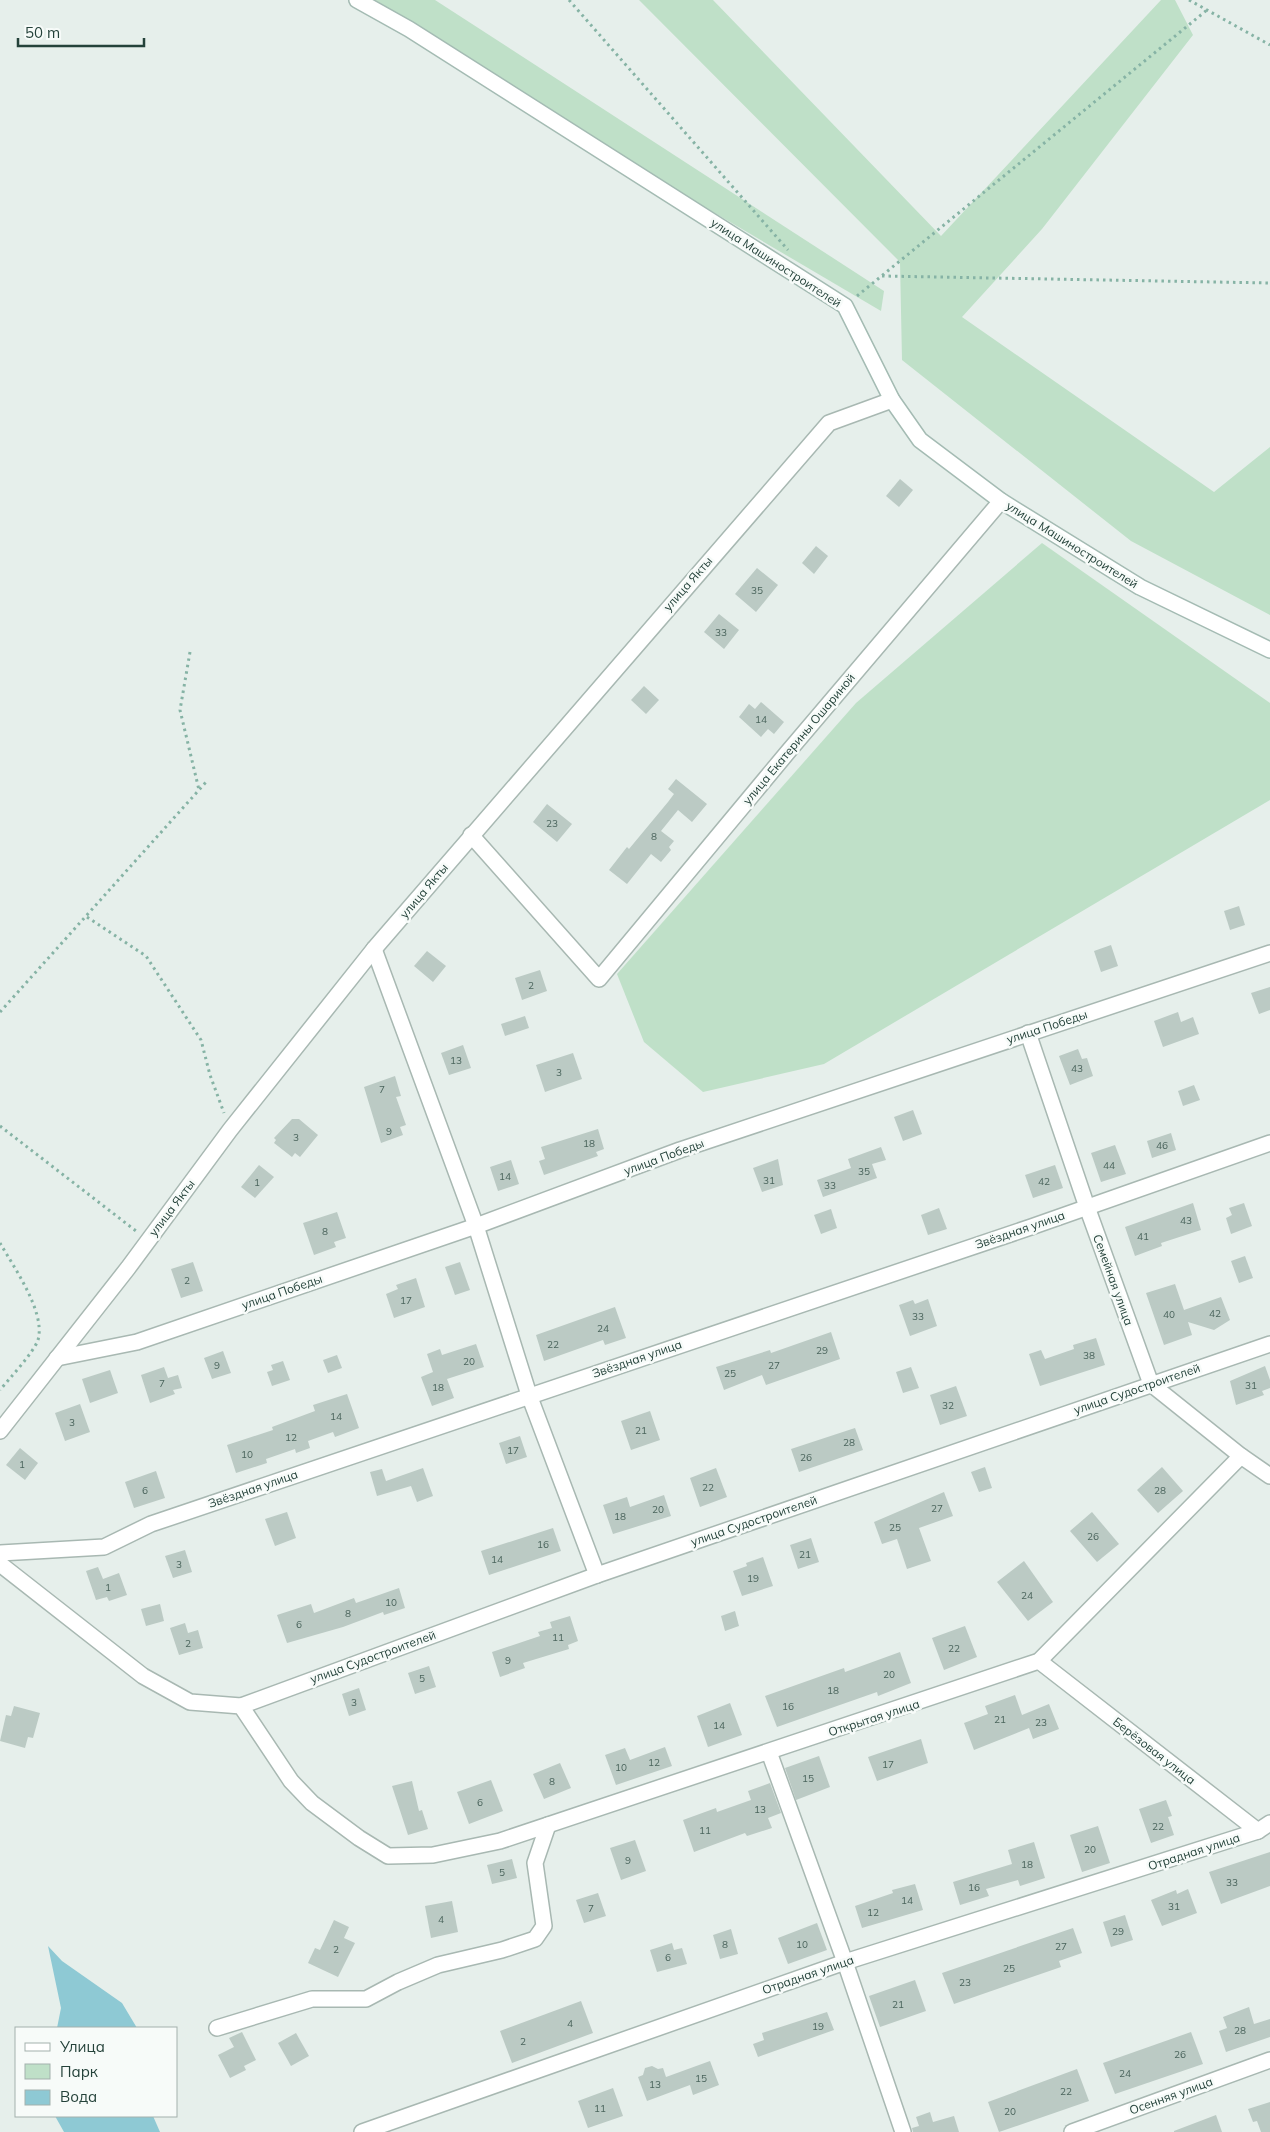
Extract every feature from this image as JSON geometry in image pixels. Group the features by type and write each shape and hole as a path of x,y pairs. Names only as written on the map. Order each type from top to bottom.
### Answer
{"street":[{"name":"улица Машиностроителей","path":"358,0 410,30 844,306 892,400 920,440 1001,501 1140,587 1270,650"},
{"name":"улица Якты","path":"0,1430 148,1240 230,1130 374,949 828,422 892,400"},
{"name":"улица Екатерины Ошариной","path":"471,835 599,979 787,753 1001,501"},
{"path":"374,949 476,1226 530,1396 597,1575"},
{"name":"улица Победы","path":"57,1358 137,1342 476,1226 680,1150 1270,953"},
{"name":"Семейная улица","path":"1028,1033 1086,1207 1151,1384"},
{"name":"Звёздная улица","path":"0,1552 104,1547 151,1524 1270,1143"},
{"name":"улица Судостроителей","path":"241,1706 597,1575 1270,1344"},
{"path":"1151,1384 1241,1456 1270,1476"},
{"name":"Открытая улица","path":"241,1706 291,1781 312,1803 359,1838 388,1856 433,1855 500,1841 1040,1661 1241,1456"},
{"path":"0,1564 143,1676 190,1702 241,1706"},
{"name":"Берёзовая улица","path":"1040,1661 1264,1827"},
{"path":"769,1752 845,1962 902,2132"},
{"path":"217,2028 312,1999 366,1999 398,1982 438,1965 502,1950 535,1939 544,1926 534,1863 548,1825"},
{"name":"Отрадная улица","path":"362,2132 845,1962 1264,1827"},
{"name":"Осенняя улица","path":"1072,2132 1270,2060"}],"path":[{"path":"569,0 790,252"},
{"path":"1189,0 1270,45"},
{"path":"844,306 1207,10"},
{"path":"882,276 1270,283"},
{"path":"190,652 180,710 199,790"},
{"path":"0,1012 207,781"},
{"path":"87,917 146,956 201,1040 210,1075 230,1130"},
{"path":"0,1126 148,1240"},
{"path":"0,1243 24,1284 38,1319 38,1340 0,1390"}],"green space":[{"path":"353,0 435,0 884,291 881,311"},
{"path":"639,0 713,0 941,236 1161,0 1175,0 1193,35 1042,229 962,317 1214,492 1270,447 1270,615 1131,541 902,360 900,262"},
{"path":"1042,543 1270,703 1270,800 824,1064 703,1092 644,1042 617,974 856,703"}],"water":[{"path":"48,1946 62,1961 122,2003 136,2027 57,2027 61,2008"},
{"path":"56,2117 153,2117 160,2132 64,2132"}],"building":[{"path":"900,479 913,490 899,507 886,496"},
{"path":"816,546 828,556 814,574 802,563"},
{"path":"757,568 778,585 756,612 735,594"},
{"path":"719,614 739,630 724,649 704,632"},
{"path":"644,686 659,700 646,714 631,700"},
{"path":"761,702 784,722 774,734 768,729 761,737 739,717 749,704 755,709"},
{"path":"676,779 707,804 692,822 678,810 661,831 674,841 669,847 671,850 661,862 651,854 627,884 609,870 627,847 629,849 674,794 668,789"},
{"path":"547,804 572,824 557,842 533,822"},
{"path":"1239,906 1245,925 1230,930 1224,911"},
{"path":"1111,945 1118,966 1101,972 1094,951"},
{"path":"427,951 446,966 433,982 414,966"},
{"path":"540,970 547,991 522,1000 515,978"},
{"path":"1270,987 1270,1010 1259,1014 1251,993"},
{"path":"1178,1012 1181,1022 1193,1017 1199,1034 1163,1047 1154,1021"},
{"path":"525,1016 529,1028 505,1036 501,1024"},
{"path":"463,1045 471,1068 449,1075 441,1053"},
{"path":"1078,1049 1082,1059 1087,1058 1093,1076 1070,1085 1059,1056"},
{"path":"573,1053 582,1079 545,1092 536,1065"},
{"path":"395,1076 401,1096 396,1097 406,1125 400,1127 403,1135 381,1143 364,1087"},
{"path":"1194,1085 1200,1100 1183,1106 1178,1091"},
{"path":"913,1110 922,1134 903,1141 894,1117"},
{"path":"292,1119 299,1119 318,1135 300,1157 295,1153 292,1157 274,1143 276,1140 274,1138"},
{"path":"598,1129 604,1149 596,1152 598,1156 544,1175 539,1161 545,1159 541,1147"},
{"path":"1171,1133 1176,1150 1152,1158 1147,1141"},
{"path":"1115,1145 1126,1174 1101,1182 1091,1153"},
{"path":"881,1147 886,1160 872,1164 877,1178 823,1197 817,1180 851,1168 848,1159"},
{"path":"778,1159 783,1185 762,1192 753,1168"},
{"path":"511,1160 519,1184 498,1191 490,1167"},
{"path":"259,1165 274,1177 255,1198 241,1187"},
{"path":"1055,1165 1063,1188 1033,1198 1025,1175"},
{"path":"1193,1203 1201,1230 1161,1243 1162,1246 1135,1256 1125,1227"},
{"path":"1244,1203 1252,1226 1231,1234 1226,1218 1232,1215 1229,1208"},
{"path":"939,1208 947,1229 928,1235 921,1215"},
{"path":"831,1209 837,1228 821,1234 814,1215"},
{"path":"337,1212 346,1238 334,1242 336,1247 314,1255 303,1223"},
{"path":"1245,1256 1253,1278 1239,1283 1231,1261"},
{"path":"193,1262 203,1291 181,1298 171,1269"},
{"path":"460,1262 470,1290 455,1295 445,1267"},
{"path":"416,1278 425,1307 394,1318 386,1294 398,1289 396,1285"},
{"path":"1175,1284 1184,1310 1221,1297 1230,1320 1214,1330 1188,1322 1192,1335 1164,1345 1146,1293"},
{"path":"928,1299 937,1326 910,1336 899,1305 913,1300 915,1304"},
{"path":"615,1307 626,1338 605,1345 603,1340 544,1361 536,1335"},
{"path":"831,1332 840,1359 766,1385 762,1375 724,1390 716,1367 770,1350 771,1353"},
{"path":"1096,1338 1105,1365 1040,1386 1029,1354 1041,1350 1045,1359 1074,1349 1073,1345"},
{"path":"476,1344 484,1367 447,1379 454,1398 432,1406 421,1377 433,1372 427,1354 440,1349 442,1355"},
{"path":"223,1351 231,1373 212,1379 204,1358"},
{"path":"337,1355 342,1368 328,1373 323,1360"},
{"path":"283,1361 290,1380 272,1386 267,1372 273,1370 271,1365"},
{"path":"1265,1366 1270,1380 1270,1388 1262,1391 1264,1395 1236,1405 1230,1381"},
{"path":"164,1367 168,1378 178,1375 182,1388 173,1390 175,1394 150,1403 141,1375"},
{"path":"911,1367 919,1388 903,1393 896,1372"},
{"path":"110,1370 118,1393 90,1403 82,1379"},
{"path":"956,1386 967,1416 940,1425 930,1395"},
{"path":"347,1394 359,1428 335,1437 333,1432 308,1441 310,1448 296,1453 295,1449 266,1459 267,1463 236,1473 227,1445 273,1430 272,1427 315,1411 313,1405"},
{"path":"80,1404 90,1432 65,1441 55,1413"},
{"path":"650,1411 660,1440 631,1450 621,1421"},
{"path":"855,1428 863,1450 799,1472 791,1449"},
{"path":"520,1436 527,1457 506,1464 499,1443"},
{"path":"20,1448 38,1463 25,1480 6,1465"},
{"path":"985,1467 992,1488 979,1492 971,1472"},
{"path":"1162,1467 1183,1491 1158,1513 1137,1490"},
{"path":"423,1468 433,1496 417,1502 411,1486 377,1496 370,1472 382,1469 386,1481"},
{"path":"716,1468 727,1497 700,1507 690,1478"},
{"path":"156,1471 165,1498 134,1508 125,1482"},
{"path":"944,1492 953,1516 919,1528 931,1561 907,1569 897,1539 882,1544 874,1522"},
{"path":"664,1495 671,1516 613,1534 603,1505 627,1497 630,1507"},
{"path":"287,1512 296,1538 275,1546 265,1519"},
{"path":"1092,1512 1119,1544 1097,1562 1070,1531"},
{"path":"553,1528 561,1551 489,1575 481,1551"},
{"path":"811,1538 819,1562 798,1569 790,1545"},
{"path":"185,1550 192,1572 173,1578 165,1556"},
{"path":"763,1557 773,1586 742,1596 733,1571 747,1566 746,1563"},
{"path":"1024,1561 1053,1602 1028,1621 997,1582"},
{"path":"98,1567 103,1579 119,1573 127,1595 109,1601 107,1597 96,1600 86,1571"},
{"path":"399,1588 405,1608 384,1615 383,1612 343,1627 287,1643 277,1615 311,1604 314,1613 354,1598 356,1603"},
{"path":"160,1604 164,1621 146,1626 141,1609"},
{"path":"735,1611 739,1626 725,1631 721,1616"},
{"path":"570,1616 578,1641 568,1645 569,1649 523,1663 525,1668 500,1677 492,1652 540,1636 538,1632 552,1628 550,1622"},
{"path":"185,1623 188,1633 198,1630 203,1648 179,1655 170,1628"},
{"path":"965,1626 977,1657 944,1670 932,1638"},
{"path":"900,1652 911,1683 878,1696 877,1692 777,1727 765,1696 844,1668 845,1672"},
{"path":"429,1666 436,1687 415,1694 408,1673"},
{"path":"359,1688 366,1710 349,1716 342,1694"},
{"path":"1015,1695 1022,1715 1049,1704 1059,1729 1033,1739 1029,1728 974,1750 964,1723 988,1714 985,1706"},
{"path":"730,1703 742,1735 708,1747 697,1716"},
{"path":"14,1706 40,1713 33,1738 28,1737 25,1748 0,1741 6,1715 11,1716"},
{"path":"921,1739 928,1763 877,1781 868,1757"},
{"path":"665,1747 672,1766 616,1785 605,1755 625,1748 630,1760"},
{"path":"819,1756 830,1787 796,1800 785,1768"},
{"path":"560,1763 571,1788 544,1799 533,1774"},
{"path":"491,1780 503,1811 469,1824 457,1792"},
{"path":"412,1781 419,1811 422,1810 428,1829 408,1835 392,1786"},
{"path":"770,1783 781,1813 768,1818 772,1828 747,1836 745,1833 694,1852 683,1820 716,1808 717,1812 751,1800 748,1791"},
{"path":"1166,1800 1172,1816 1168,1817 1174,1835 1151,1843 1139,1809"},
{"path":"1098,1826 1110,1863 1082,1872 1070,1835"},
{"path":"635,1840 646,1871 621,1880 610,1848"},
{"path":"1034,1842 1045,1878 1020,1886 1018,1880 986,1889 989,1896 960,1905 953,1882 1012,1864 1008,1850"},
{"path":"1270,1852 1270,1886 1221,1904 1209,1872"},
{"path":"512,1859 517,1878 492,1884 487,1865"},
{"path":"915,1884 923,1910 862,1928 855,1906 893,1893 892,1890"},
{"path":"1188,1889 1197,1913 1162,1926 1151,1900 1176,1890 1177,1894"},
{"path":"598,1893 606,1916 584,1923 576,1900"},
{"path":"452,1901 458,1932 431,1938 425,1906"},
{"path":"1125,1915 1133,1940 1111,1947 1103,1922"},
{"path":"334,1920 349,1927 344,1938 355,1943 338,1977 308,1963 315,1948 320,1950"},
{"path":"817,1923 827,1950 788,1964 778,1938"},
{"path":"1073,1928 1082,1953 1059,1961 1061,1967 954,2004 942,1973"},
{"path":"731,1929 738,1954 720,1959 713,1935"},
{"path":"672,1943 674,1950 682,1948 687,1964 657,1972 650,1950"},
{"path":"915,1980 926,2011 880,2027 869,1996"},
{"path":"581,2001 593,2033 512,2063 500,2031"},
{"path":"1249,2007 1254,2024 1270,2019 1270,2037 1226,2052 1219,2031 1227,2028 1223,2017"},
{"path":"827,2012 834,2030 758,2057 753,2044 764,2040 762,2033"},
{"path":"242,2032 256,2060 244,2066 246,2070 230,2078 218,2055 234,2047 229,2038"},
{"path":"1191,2032 1203,2064 1115,2094 1103,2063"},
{"path":"296,2033 309,2056 291,2066 278,2043"},
{"path":"710,2061 719,2085 693,2095 690,2085 647,2101 638,2077 643,2075 645,2068 652,2066 658,2069 663,2068 666,2077"},
{"path":"1077,2069 1089,2101 999,2132 988,2102"},
{"path":"613,2088 623,2116 588,2128 578,2101"},
{"path":"1270,2102 1270,2132 1261,2132 1257,2121 1253,2122 1248,2109"},
{"path":"930,2112 933,2122 954,2116 959,2132 913,2132 912,2128 919,2126 916,2117"},
{"path":"1216,2115 1222,2132 1174,2132 1174,2131"}]}
